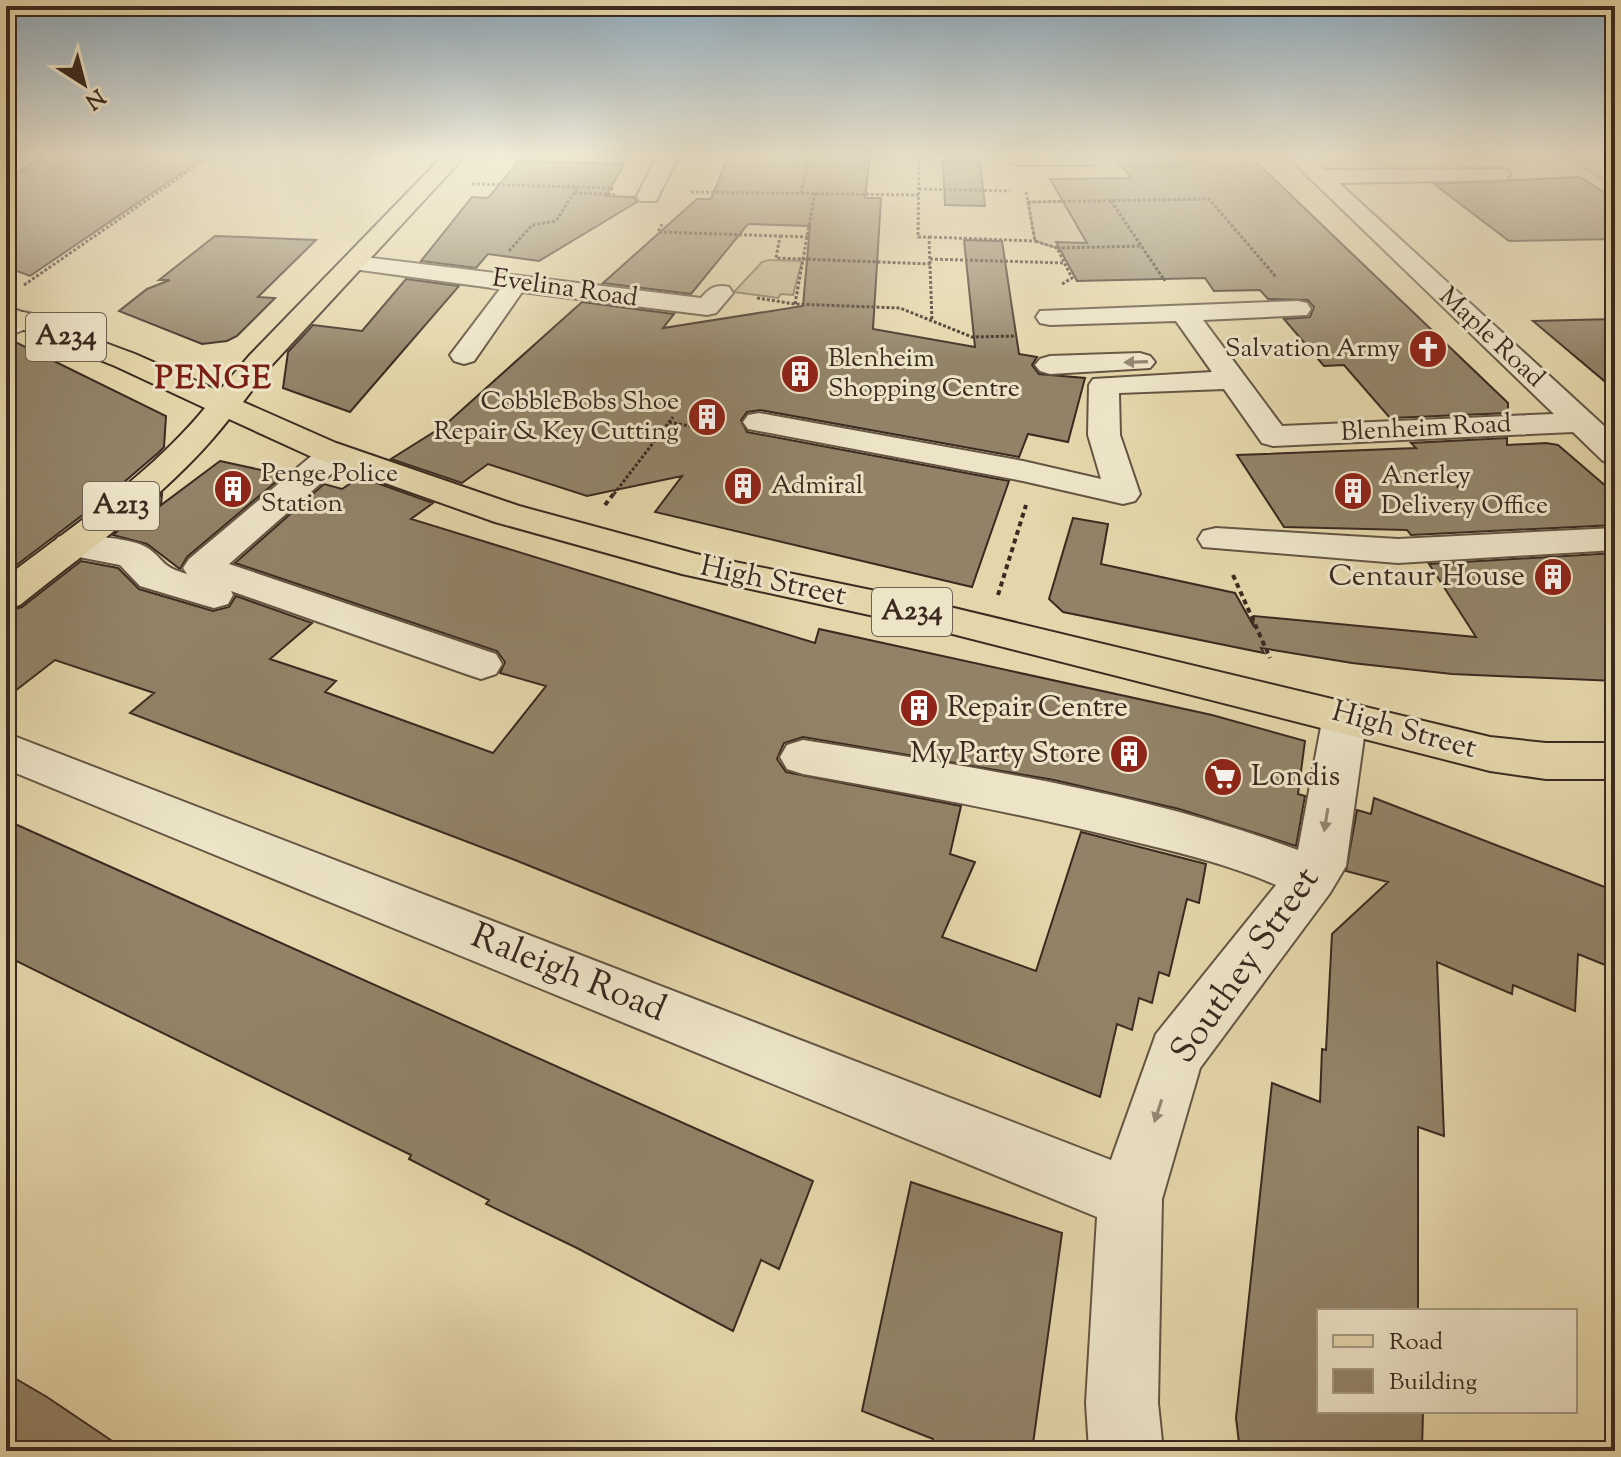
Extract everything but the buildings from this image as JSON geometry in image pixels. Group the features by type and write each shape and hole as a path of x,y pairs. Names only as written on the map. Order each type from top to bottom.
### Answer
{"main road":[{"name":"A213","path":"6,596 141,490 199,436 259,362 390,225"},
{"name":"High Street","path":"14,313 334,454 507,514 695,566 987,629 1490,754 1610,769"}],"street":[{"name":"Maple Road","path":"1371,225 1615,454"},
{"name":"Evelina Road","path":"355,263 707,307 720,293"},
{"path":"475,277 510,293 580,304"},
{"path":"464,355 510,293"},
{"path":"1050,317 1298,309"},
{"path":"1184,313 1222,369"},
{"path":"1050,365 1222,369"},
{"name":"Blenheim Road","path":"1222,369 1273,436 1579,422"},
{"path":"759,422 1036,474 1123,494 1104,435 1104,385 1222,369"},
{"path":"334,454 202,568 481,664"},
{"path":"1216,539 1398,551 1615,539"},
{"path":"71,545 132,555 153,577 187,583"},
{"name":"Southey Street","path":"1126,1451 1122,1403 1130,1199 1176,1054 1321,866 1345,716"},
{"name":"Raleigh Road","path":"6,750 1130,1199"},
{"path":"803,757 996,790 1107,816 1269,858 1312,878"}],"path":[{"path":"14,313 124,225"},
{"path":"504,257 532,225"},
{"path":"661,225 658,232 808,237"},
{"path":"795,304 810,225"},
{"path":"918,225 918,237 1035,241 1057,248 1142,246"},
{"path":"1032,225 1035,241"},
{"path":"1128,225 1166,283"},
{"path":"1231,225 1279,280"},
{"path":"780,236 776,258 1065,263"},
{"path":"929,237 932,321"},
{"path":"720,293 795,304 900,308 972,337 1059,334 1041,298 1072,278 1057,248"},
{"path":"581,534 671,420 715,431 759,422"},
{"path":"987,629 1036,474"},
{"path":"1216,539 1274,669"}],"shaded area":[{"path":"1032,225 1128,225 1142,246 1057,248 1035,241"},
{"path":"802,261 793,295 781,294 778,298 734,292 762,262"}],"place":[{"name":"Salvation Army","path":"1428,349"},
{"name":"Blenheim Shopping Centre","path":"800,374"},
{"name":"CobbleBobs Shoe Repair & Key Cutting","path":"707,417"},
{"name":"Admiral","path":"743,486"},
{"name":"Penge Police Station","path":"233,489"},
{"name":"Anerley Delivery Office","path":"1353,491"},
{"name":"Centaur House","path":"1553,577"},
{"name":"Repair Centre","path":"919,708"},
{"name":"My Party Store","path":"1129,754"},
{"name":"Londis","path":"1223,777"}],"district":[{"name":"PENGE","path":"214,380"}]}
